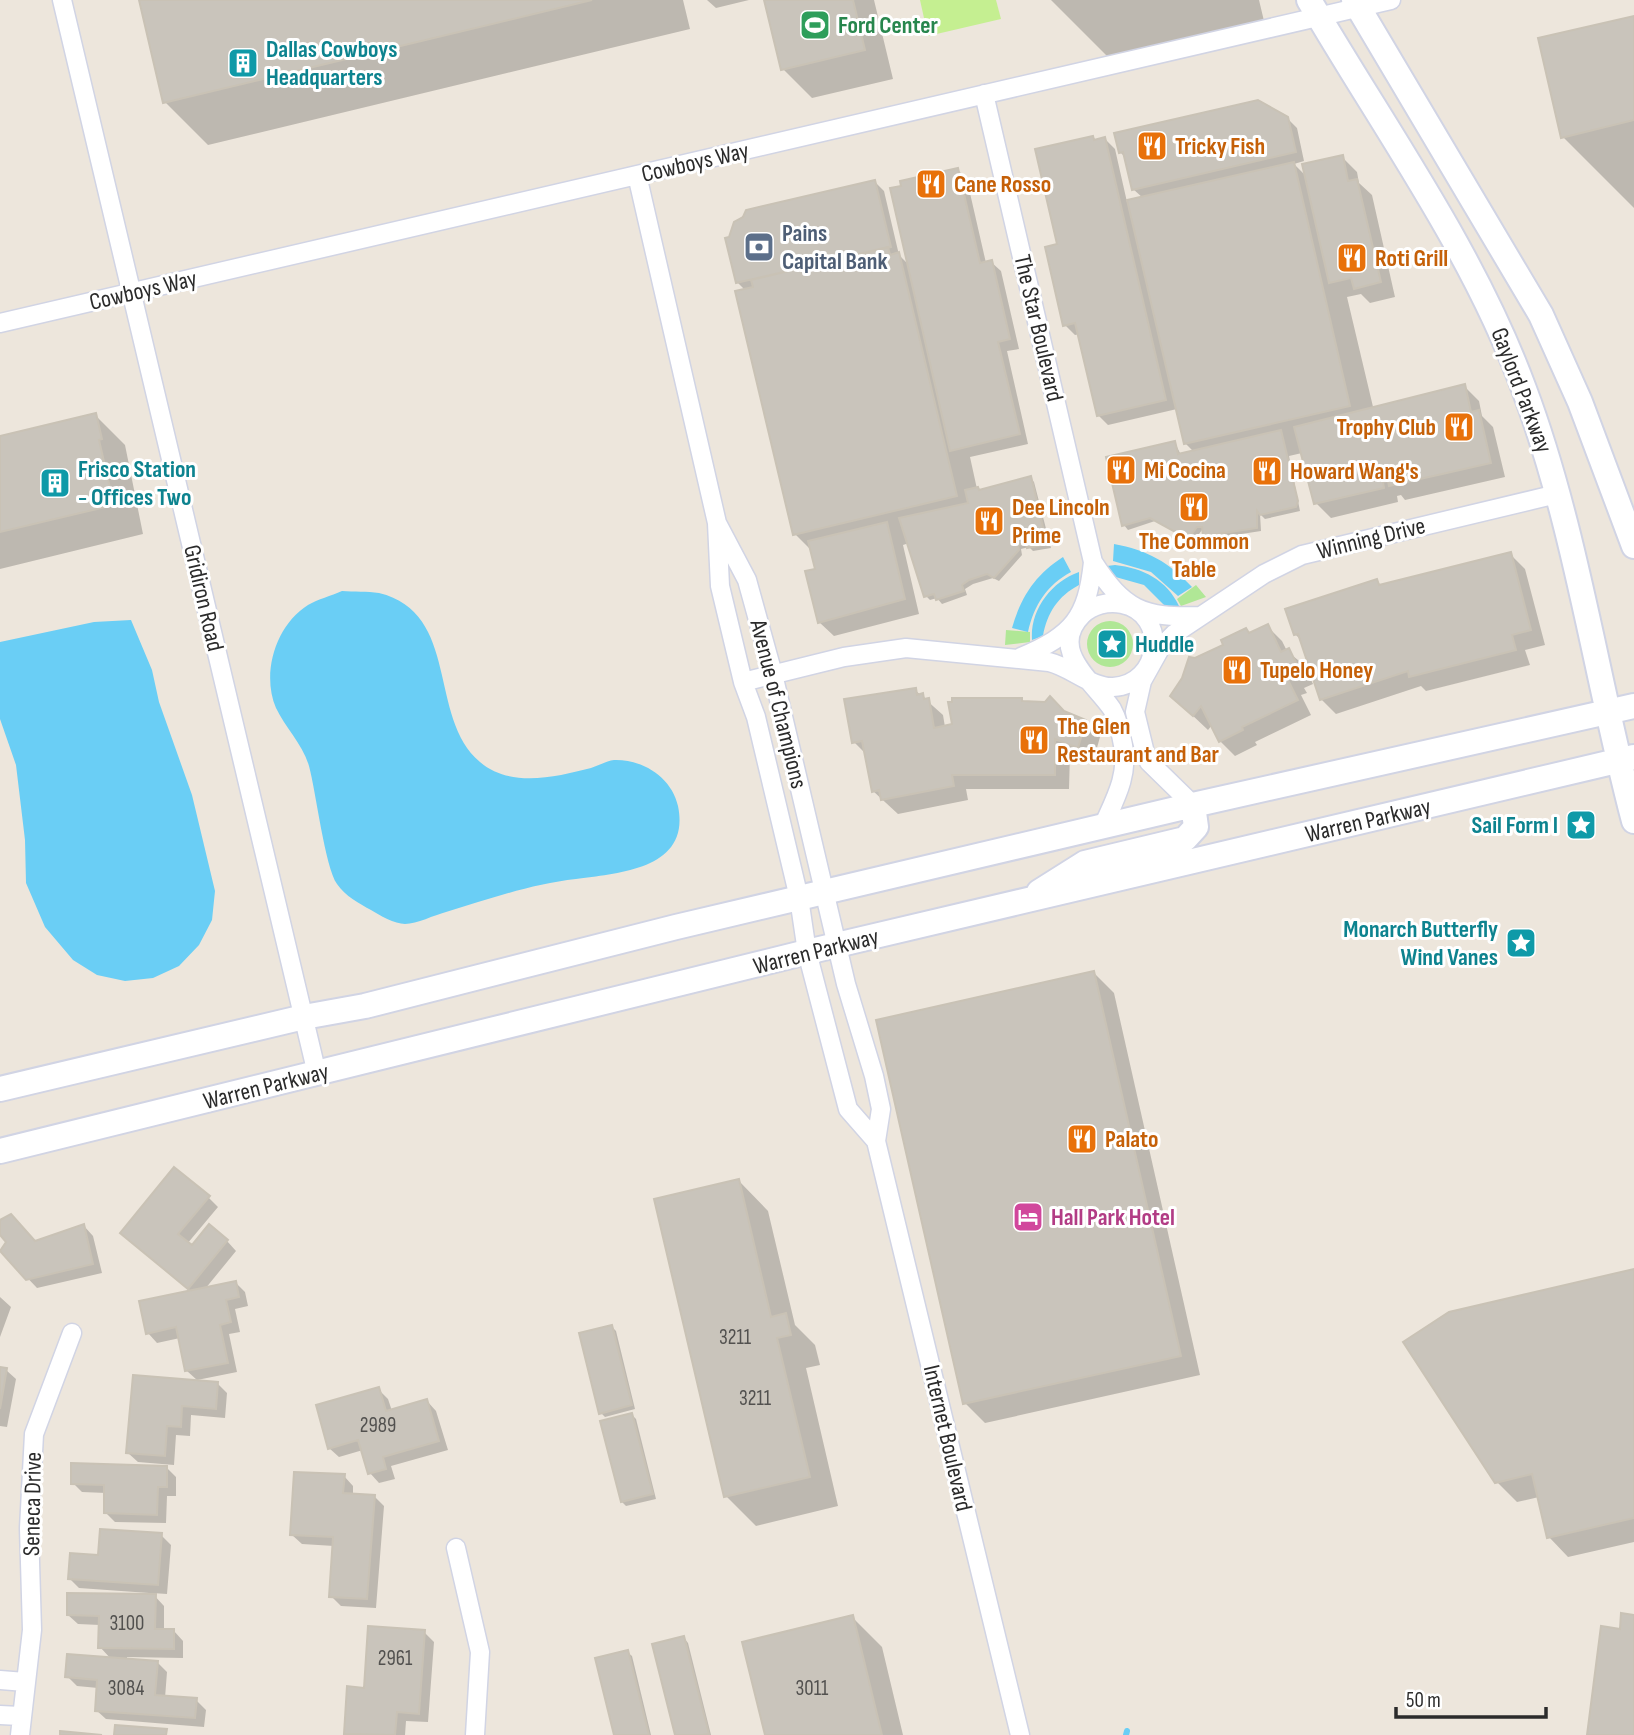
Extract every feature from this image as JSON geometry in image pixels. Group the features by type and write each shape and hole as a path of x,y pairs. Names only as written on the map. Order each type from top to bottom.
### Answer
{"main road":[{"name":"Gaylord Parkway","path":"1356,4 1541,316 1575,389 1634,546"},
{"name":"Gaylord Parkway","path":"1314,8 1477,284 1524,387 1557,494 1608,712 1626,759 1634,821"},
{"path":"1477,284 1512,263"},
{"path":"0,1089 304,1017 365,1006 826,891 1193,804 1634,706"},
{"name":"Warren Parkway","path":"0,1151 807,952 1626,759"},
{"path":"1027,900 1085,863 1185,839 1196,827 1193,804"}],"street":[{"name":"Gridiron Road","path":"62,0 317,1074"},
{"name":"Cowboys Way","path":"0,323 984,94 1314,8 1391,0"},
{"name":"The Star Boulevard","path":"984,94 1093,562 1110,588 1133,608"},
{"name":"Avenue of Champions","path":"638,175 717,523 720,586 743,682 756,717 799,898"},
{"name":"Winning Drive","path":"1151,662 1168,639 1199,616 1264,574 1302,555 1557,494"},
{"name":"Avenue of Champions","path":"717,523 747,580 826,891"},
{"name":"The Star Boulevard","path":"1077,621 1088,597 1093,562"},
{"path":"1021,657 1053,643 1088,610 1103,604 1118,603 1160,617 1199,616"},
{"path":"1133,608 1144,617 1153,635 1155,649 1137,693 1138,725 1149,762 1193,804"},
{"path":"1077,621 1070,641 1071,655 1111,708 1119,728 1125,757 1124,778 1103,826"},
{"path":"743,682 844,657 906,648 1021,657 1060,665 1107,687 1123,686 1136,680 1151,662"},
{"path":"1119,728 1138,725"},
{"name":"Internet Boulevard","path":"826,891 837,945 881,1109 876,1141 1020,1735"},
{"name":"Internet Boulevard","path":"799,898 807,952 848,1109 876,1141"},
{"name":"Seneca Drive","path":"0,1715 20,1726 32,1630 29,1528 34,1434 72,1333"},
{"path":"456,1548 480,1651 475,1735"},
{"path":"0,1679 25,1682"}],"green space":[{"path":"920,0 996,0 1001,19 928,36"},
{"path":"1196,585 1206,597 1181,606 1177,599"},
{"path":"1110,621 1126,628 1133,644 1126,660 1110,667 1094,660 1087,644 1094,628"},
{"path":"1006,630 1030,632 1030,642 1005,645"}],"water":[{"path":"1114,544 1157,558 1192,587 1178,596 1151,572 1113,561"},
{"path":"1063,557 1071,572 1048,590 1034,613 1028,632 1012,628 1030,588 1044,571"},
{"path":"1115,565 1144,572 1161,582 1179,606 1166,607 1144,585 1112,576 1107,566"},
{"path":"1079,572 1079,585 1065,594 1055,606 1047,620 1043,636 1032,640 1035,618 1044,598 1060,583"},
{"path":"342,591 379,593 405,604 422,622 433,643 453,719 464,743 480,762 492,770 519,778 548,777 614,760 645,767 663,779 675,796 679,827 674,843 663,855 631,870 526,888 410,924 387,919 348,896 333,875 309,766 303,751 276,708 270,680 274,651 287,625 308,605"},
{"path":"131,620 152,670 159,702 192,795 215,891 212,920 199,945 179,966 153,978 125,981 97,975 73,960 45,927 26,883 25,840 16,765 0,719 0,642 94,622"}],"building":[{"name":"Dallas Cowboys Headquarters","path":"139,0 592,0 163,103"},
{"name":"Ford Center","path":"764,0 853,0 865,50 781,70"},
{"path":"1634,16 1634,120 1561,138 1538,38"},
{"path":"1258,100 1288,117 1296,152 1132,190 1123,152 1119,153 1114,133"},
{"path":"1093,136 1094,140 1105,137 1166,400 1097,416 1075,323 1063,326 1045,247 1057,244 1035,149"},
{"path":"1343,155 1348,181 1357,179 1381,282 1354,289 1351,278 1329,283 1302,164"},
{"path":"1294,162 1350,406 1184,444 1127,200"},
{"path":"958,168 980,263 992,260 1010,339 998,342 1020,434 950,451 890,188 901,186 900,181"},
{"path":"875,180 891,247 736,283 725,238 729,237 734,222 743,217 746,210"},
{"path":"888,247 890,255 899,252 957,496 793,535 735,291 753,287 751,280"},
{"path":"1465,384 1471,412 1479,410 1491,463 1389,486 1388,481 1383,482 1384,488 1314,504 1294,427"},
{"name":"Frisco Station - Offices Two","path":"96,413 102,439 99,440 114,505 0,532 0,436"},
{"path":"1281,430 1298,501 1296,507 1260,515 1257,511 1257,528 1203,536 1202,527 1197,527 1188,539 1150,518 1122,526 1106,457 1175,441 1178,454"},
{"path":"1031,476 1047,544 1027,548 1026,543 1018,545 1019,550 994,578 987,574 969,580 962,585 964,591 936,600 934,594 924,597 899,518 968,503 965,490 978,487 979,490"},
{"path":"887,522 905,599 818,623 805,571 815,569 808,541"},
{"path":"1511,552 1531,630 1512,635 1516,650 1409,677 1408,671 1320,700 1298,634 1294,635 1285,609 1377,579 1379,585"},
{"path":"1268,624 1281,652 1289,648 1299,669 1291,673 1293,678 1288,680 1298,700 1242,727 1243,730 1219,742 1201,706 1193,716 1170,696 1182,678 1189,657 1195,658 1223,645 1221,640 1246,628 1249,633"},
{"path":"916,688 917,695 923,693 924,699 929,698 934,728 952,724 948,702 952,702 952,698 1022,698 1022,701 1045,702 1050,696 1064,711 1086,720 1078,748 1055,739 1055,775 952,775 954,786 881,800 879,790 872,792 862,741 852,743 844,699"},
{"path":"1094,971 1181,1356 963,1404 876,1020"},
{"path":"174,1167 210,1196 178,1234 192,1245 209,1224 228,1240 188,1289 120,1233"},
{"path":"739,1179 771,1317 786,1313 791,1335 777,1338 810,1477 724,1497 654,1199"},
{"path":"11,1214 35,1241 84,1224 93,1264 26,1280 0,1251 6,1242 0,1235 0,1220"},
{"path":"1634,1269 1634,1518 1547,1538 1532,1474 1495,1483 1403,1342 1449,1312"},
{"path":"236,1281 239,1297 226,1300 231,1322 220,1325 228,1363 185,1371 176,1327 146,1334 139,1301"},
{"path":"612,1325 632,1405 599,1414 579,1333"},
{"path":"0,1367 7,1368 0,1409"},
{"path":"133,1375 218,1382 216,1409 182,1406 181,1427 167,1426 165,1456 126,1453"},
{"path":"379,1387 386,1411 427,1399 439,1441 383,1457 386,1469 368,1474 358,1440 328,1449 316,1405"},
{"path":"632,1413 653,1494 621,1502 600,1421"},
{"path":"71,1463 167,1466 167,1487 158,1487 157,1515 104,1513 104,1485 71,1484"},
{"path":"294,1472 345,1474 343,1493 375,1495 367,1599 329,1597 333,1537 290,1535"},
{"path":"100,1529 162,1533 158,1585 68,1579 70,1553 98,1555"},
{"path":"67,1593 156,1594 155,1629 174,1629 174,1649 98,1648 99,1616 67,1615"},
{"path":"1621,1613 1634,1615 1634,1735 1587,1735 1601,1626 1620,1629"},
{"path":"853,1615 882,1735 765,1735 742,1642"},
{"path":"368,1626 425,1630 419,1714 397,1712 395,1735 344,1734 347,1686 364,1688"},
{"path":"684,1636 709,1734 675,1735 652,1644"},
{"path":"628,1650 649,1735 614,1735 595,1658"},
{"path":"67,1654 158,1661 155,1695 197,1698 195,1718 95,1711 97,1680 65,1677"},
{"path":"115,1725 167,1729 166,1735 114,1735"},
{"path":"60,1731 102,1735 60,1735"}],"waterway":[{"path":"1126,1735 1127,1731"}],"place":[{"name":"Ford Center","path":"815,25"},
{"name":"Dallas Cowboys Headquarters","path":"243,63"},
{"name":"Tricky Fish","path":"1152,146"},
{"name":"Cane Rosso","path":"931,184"},
{"name":"Pains Capital Bank","path":"759,247"},
{"name":"Roti Grill","path":"1352,258"},
{"name":"Trophy Club","path":"1459,427"},
{"name":"Mi Cocina","path":"1121,470"},
{"name":"Howard Wang's","path":"1267,471"},
{"name":"Frisco Station - Offices Two","path":"55,483"},
{"name":"The Common Table","path":"1194,507"},
{"name":"Dee Lincoln Prime","path":"989,521"},
{"name":"Huddle","path":"1112,644"},
{"name":"Tupelo Honey","path":"1237,670"},
{"name":"The Glen Restaurant and Bar","path":"1034,740"},
{"name":"Sail Form I","path":"1581,825"},
{"name":"Monarch Butterfly Wind Vanes","path":"1521,943"},
{"name":"Palato","path":"1082,1139"},
{"name":"Hall Park Hotel","path":"1028,1217"}]}
